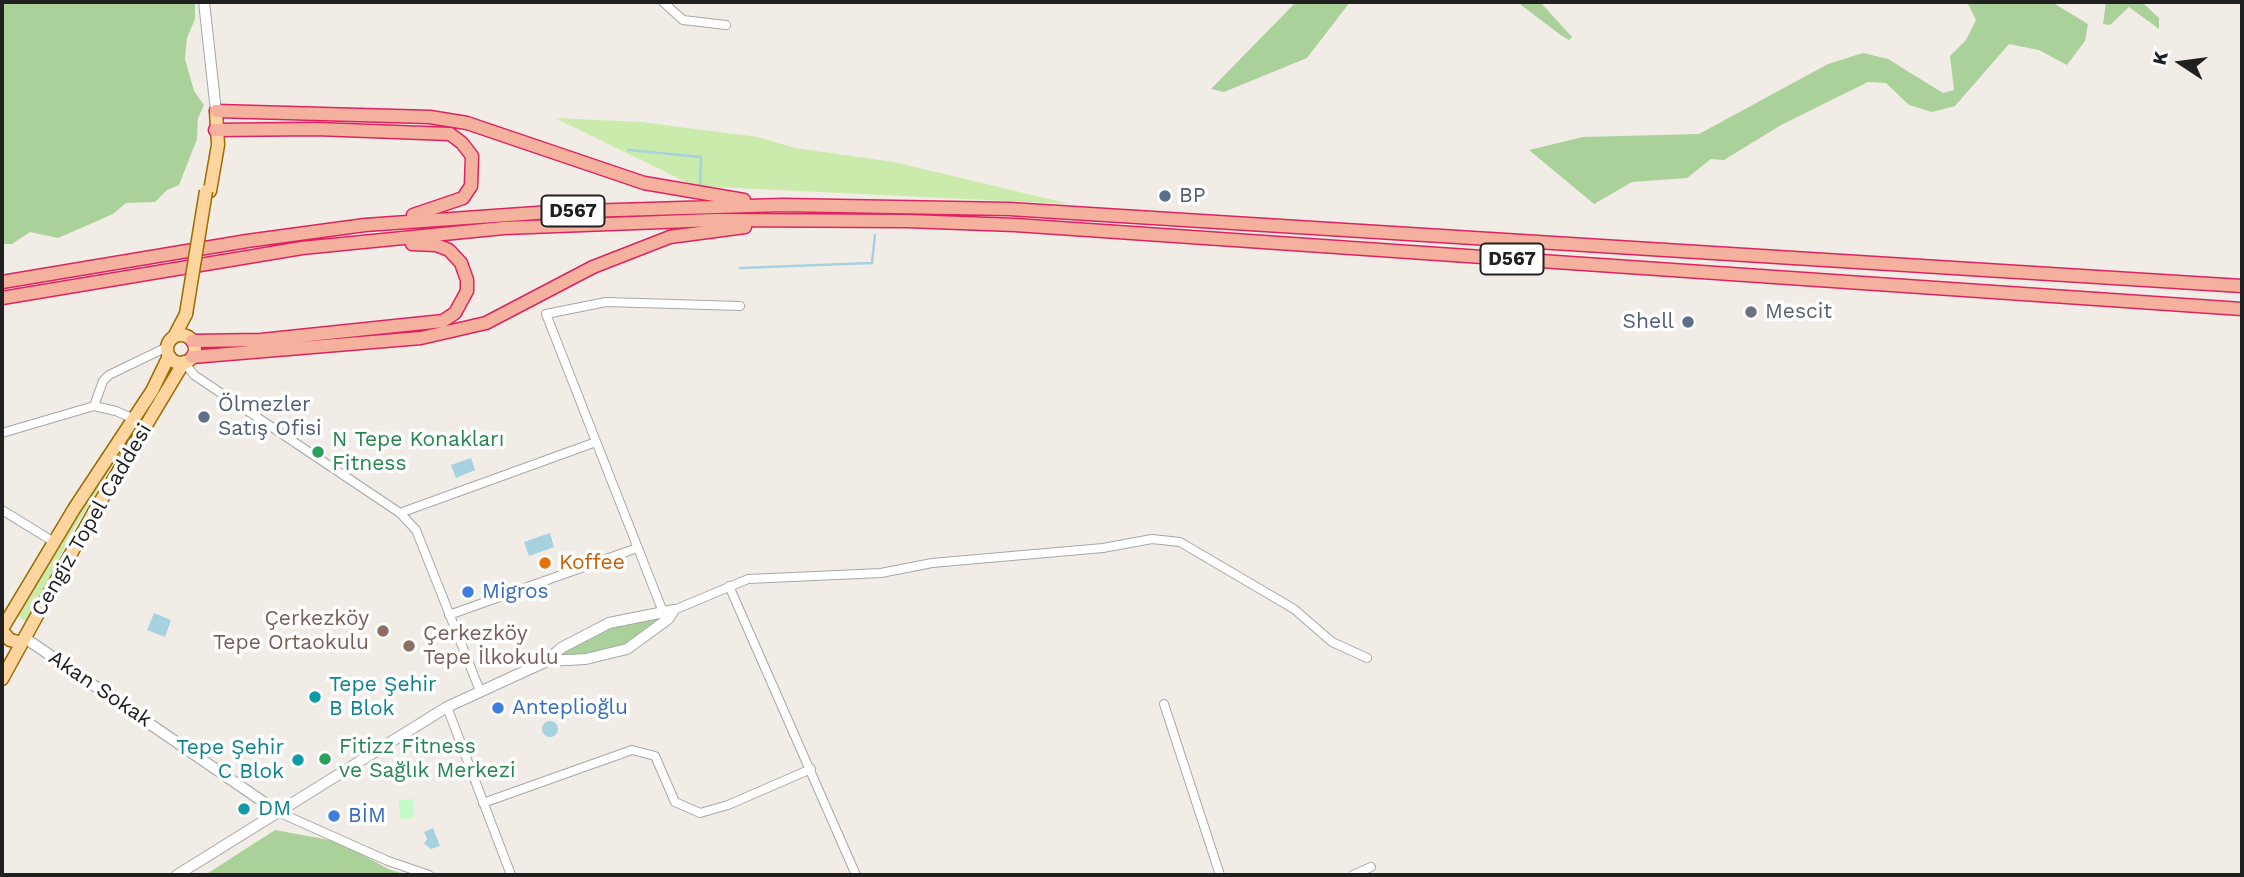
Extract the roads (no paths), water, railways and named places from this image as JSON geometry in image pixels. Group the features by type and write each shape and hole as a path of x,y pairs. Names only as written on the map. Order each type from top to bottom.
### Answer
{"highway":[{"path":"216,111 430,117 454,121 644,183 682,192 782,205"},
{"path":"215,130 434,132 450,134 462,143 472,156 471,186 463,198 436,209 365,225"},
{"name":"D567","path":"2,282 247,241 365,225 551,212 782,205 1009,209 2242,286"},
{"name":"D567","path":"2,298 302,248 503,228 715,220 907,221 1015,225 2242,309"},
{"path":"188,360 421,338 486,323 593,267 670,237 780,222"},
{"path":"191,340 261,340 429,324 443,321 462,303 467,280 461,263 449,250 436,245 366,242"}],"main road":[{"path":"170,347 188,360 194,350 189,314 208,191 216,111"},
{"path":"3,627 54,542 158,381 170,347 189,314"},
{"path":"170,347 184,336 191,340"},
{"name":"Cengiz Topel Caddesi","path":"2,679 94,513 188,360"},
{"path":"20,623 25,638 10,640 3,627 20,623"}],"street":[{"path":"204,2 216,111"},
{"path":"663,2 683,20 726,25"},
{"path":"663,612 546,314 606,302 740,306"},
{"path":"94,406 103,381 109,375 170,347"},
{"path":"188,360 194,375 301,450 400,513 416,530 480,691"},
{"path":"2,433 94,406 134,419"},
{"path":"400,513 596,442"},
{"path":"2,510 54,542"},
{"path":"177,875 447,707 547,661 561,648 610,623 674,610 748,579 881,573 932,563 1103,548 1152,539 1180,542 1294,609 1332,642 1367,658"},
{"path":"449,615 637,548"},
{"path":"729,586 856,875"},
{"path":"547,661 586,659 627,649 668,619 674,610"},
{"name":"Akan Sokak","path":"25,638 278,812"},
{"path":"1164,704 1220,875"},
{"path":"447,707 511,875"},
{"path":"484,803 632,750 655,756 675,802 700,813 728,805 811,769"},
{"path":"278,812 388,861 429,875"},
{"path":"1353,875 1371,867"}],"water":[{"path":"471,458 475,470 456,478 451,465"},
{"path":"550,533 554,547 529,556 524,542"},
{"path":"154,613 171,620 165,637 147,630"},
{"path":"550,721 556,723 556,735 550,737 544,735 542,729 544,723"},
{"path":"433,828 440,846 431,849 424,844 427,839 424,832"}],"waterway":[{"path":"628,150 701,157 700,188"},
{"path":"740,268 872,263 875,235"}],"place":[{"name":"BP","path":"1165,196"},
{"name":"Mescit","path":"1751,312"},
{"name":"Shell","path":"1688,322"},
{"name":"Ölmezler Satış Ofisi","path":"204,417"},
{"name":"N Tepe Konakları Fitness","path":"318,452"},
{"name":"Koffee","path":"545,563"},
{"name":"Migros","path":"468,592"},
{"name":"Çerkezköy Tepe Ortaokulu","path":"383,631"},
{"name":"Çerkezköy Tepe İlkokulu","path":"409,646"},
{"name":"Tepe Şehir B Blok","path":"315,697"},
{"name":"Anteplioğlu","path":"498,708"},
{"name":"Fitizz Fitness ve Sağlık Merkezi","path":"325,759"},
{"name":"Tepe Şehir C Blok","path":"298,760"},
{"name":"DM","path":"244,809"},
{"name":"BİM","path":"334,816"}]}
